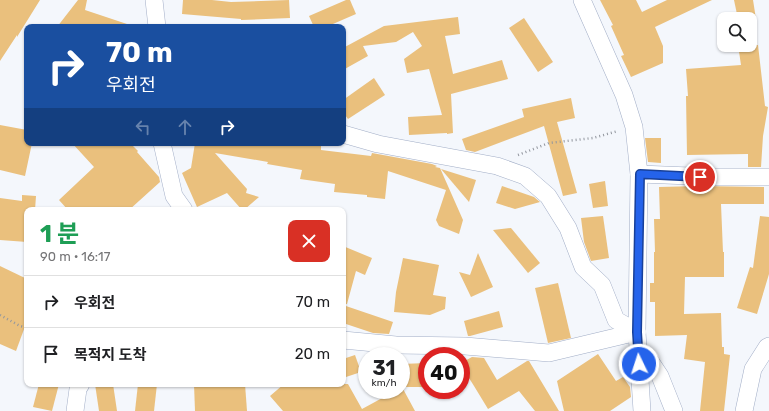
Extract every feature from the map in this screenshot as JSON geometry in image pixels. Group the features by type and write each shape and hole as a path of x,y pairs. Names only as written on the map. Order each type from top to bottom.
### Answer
{"street":[{"path":"154,0 157,24"},
{"path":"582,0 624,95 634,127 640,174 637,332 642,411"},
{"path":"346,135 378,144 497,166 525,176 548,196 568,228 583,267 602,284 616,320 637,332"},
{"path":"163,146 174,196 182,207"},
{"path":"640,174 716,178 769,177"},
{"path":"346,340 396,345 464,346 549,353 637,332"},
{"path":"744,411 754,369 769,346"},
{"path":"638,349 650,361 660,376 674,411"},
{"path":"75,411 80,387"}],"path":[{"path":"497,166 507,159 549,143 593,138 634,127"},
{"path":"0,315 24,327"}],"building":[{"path":"0,0 40,0 17,37 17,35 0,61"},
{"path":"78,0 87,0 85,10 127,24 59,24"},
{"path":"183,0 212,0 231,2 289,0 290,18 241,20 182,14"},
{"path":"346,0 350,0 356,14 333,24 313,24 309,16"},
{"path":"600,0 636,0 642,12 667,0 712,0 655,27 663,46 663,63 631,77 621,56 624,55 611,26 613,25"},
{"path":"734,0 753,0 755,12 737,12"},
{"path":"458,17 460,34 445,36 453,74 502,60 508,79 451,94 453,133 409,135 408,117 442,115 429,69 407,73 404,59 422,46 413,32 396,42 363,46 368,56 346,68 346,46 384,26"},
{"path":"524,18 553,62 538,72 509,28"},
{"path":"758,45 765,106 768,107 763,136 761,167 748,167 748,154 687,155 686,96 688,96 686,69 741,65 739,52 757,52"},
{"path":"374,78 385,95 348,119 346,116 346,98"},
{"path":"571,98 575,118 557,122 577,193 563,196 544,126 475,152 466,150 462,139 524,117 522,109"},
{"path":"0,125 24,129 24,146 31,146 25,176 0,170"},
{"path":"645,138 661,138 661,163 648,162"},
{"path":"75,146 133,146 159,177 160,182 132,207 65,207 59,200 94,167"},
{"path":"195,146 321,146 321,150 371,156 372,153 432,164 437,166 435,167 440,168 463,220 459,234 439,226 436,220 446,190 388,171 385,199 367,197 367,195 334,192 335,184 300,179 302,170 267,164 268,162 215,153 247,189 246,193 259,197 247,207 239,207 227,193 197,207 182,173 191,168"},
{"path":"441,169 476,180 469,202"},
{"path":"605,181 608,206 593,208 589,184"},
{"path":"502,186 534,197 540,202 515,209 496,203"},
{"path":"659,187 764,187 764,204 721,204 724,277 685,277 684,314 721,313 722,347 724,347 724,354 730,355 724,411 700,411 705,362 684,359 687,335 655,336 655,302 650,302 650,283 654,283 654,219 660,219"},
{"path":"22,195 36,196 35,207 24,207 24,242 0,240 0,198 22,201"},
{"path":"603,216 609,258 591,261 584,242 581,218"},
{"path":"760,216 769,217 769,274 757,314 737,308 750,267 753,268"},
{"path":"511,228 540,263 528,273 493,230"},
{"path":"346,247 372,258 365,275 356,271 347,304"},
{"path":"478,253 493,287 471,297 459,272 470,275"},
{"path":"403,258 439,265 433,295 446,297 445,309 430,315 394,312 396,292"},
{"path":"0,266 24,278 24,329 16,351 0,344"},
{"path":"558,283 571,338 548,343 535,288"},
{"path":"346,306 393,322 389,334 373,333 346,324"},
{"path":"499,311 503,327 468,336 464,321"},
{"path":"598,354 616,381 623,377 630,387 631,397 610,411 564,411 557,381"},
{"path":"355,355 358,364 358,373 346,377 346,358"},
{"path":"470,358 484,358 497,380 529,361 559,411 535,411 519,391 488,409 470,380"},
{"path":"418,363 418,387 410,387 410,364"},
{"path":"346,384 348,384 362,409 380,399 408,399 415,411 283,411 270,396 280,387 346,387"},
{"path":"38,387 58,387 52,411 33,407"},
{"path":"95,387 113,387 117,411 99,411"},
{"path":"138,387 157,387 154,411 135,411"},
{"path":"194,387 245,387 247,411 195,411"}],"route":[{"path":"639,364 637,332 640,174 700,177"}]}
